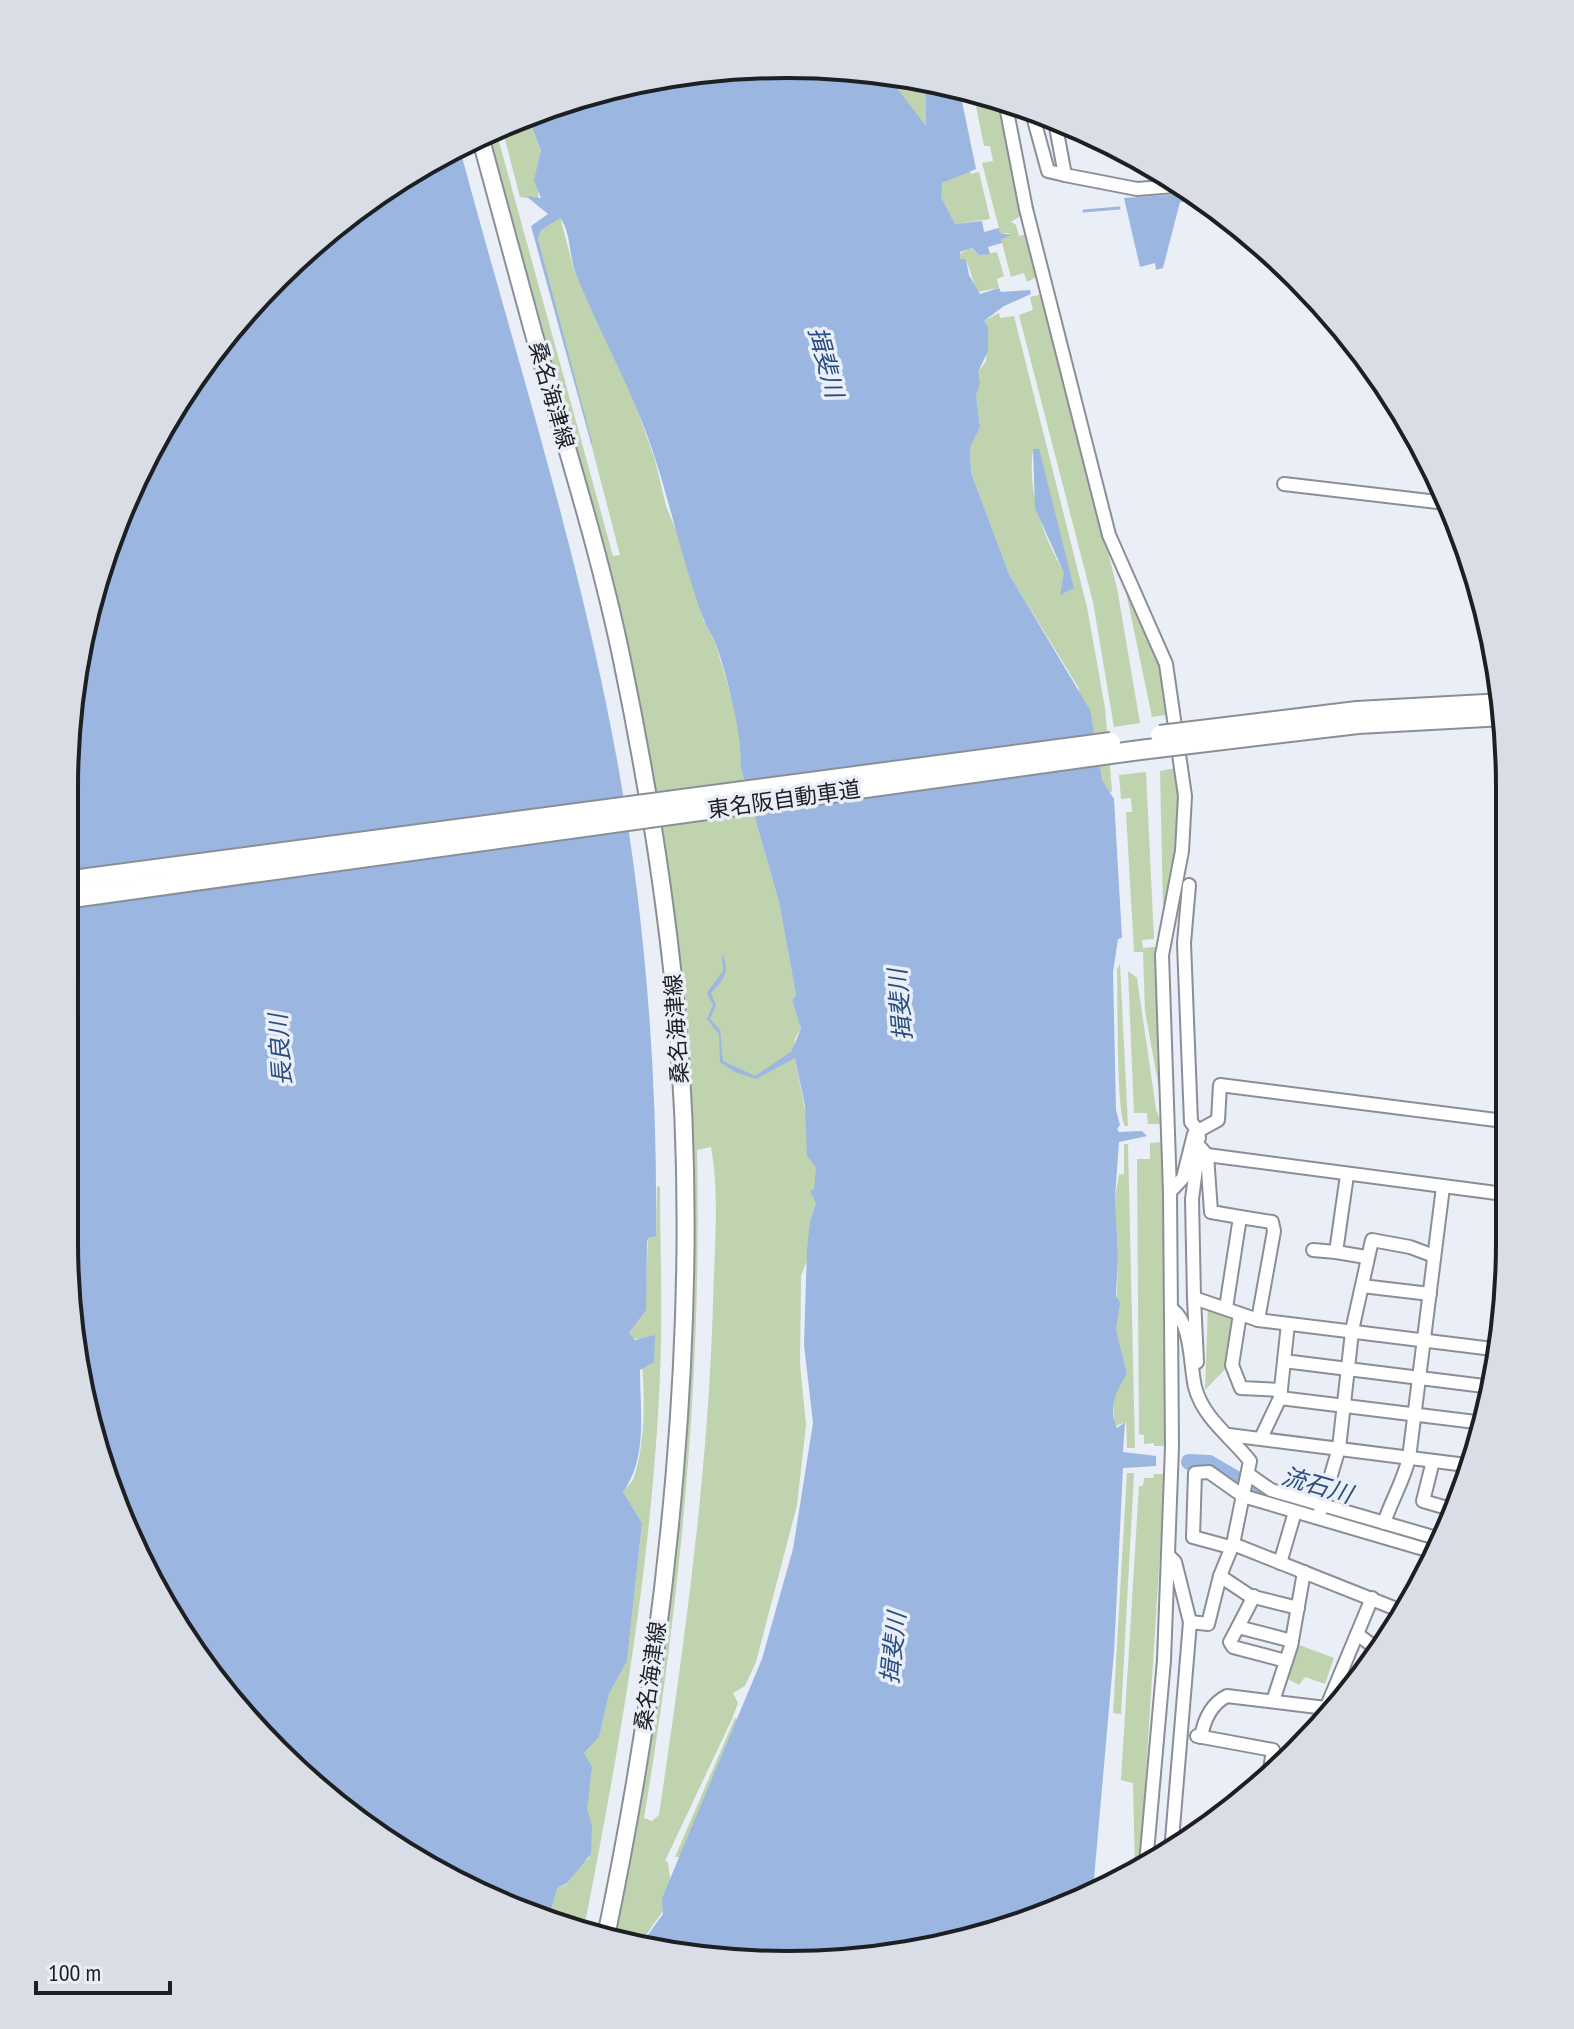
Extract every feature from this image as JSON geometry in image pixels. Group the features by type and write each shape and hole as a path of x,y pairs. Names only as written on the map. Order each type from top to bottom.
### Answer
{"highway":[{"name":"東名阪自動車道","path":"78,879 1283,718 1429,705 1491,703"},
{"name":"東名阪自動車道","path":"78,897 1140,750 1358,724 1492,717"}],"main road":[{"name":"桑名海津線","path":"483,147 585,512 622,659 653,838 678,1041 683,1249 673,1476 652,1668 607,1928"}],"street":[{"path":"1007,114 1026,209 1097,493 1109,535 1161,652 1175,712 1185,812 1182,851 1162,955 1173,1310 1170,1556 1156,1774 1147,1853"},
{"path":"1035,123 1048,171 1137,189 1164,187"},
{"path":"1057,132 1065,175"},
{"path":"1284,484 1436,502"},
{"path":"1189,885 1184,943 1191,1122 1198,1131 1203,1151 1211,1212 1272,1222 1274,1231 1258,1320"},
{"path":"1170,1192 1183,1178 1194,1134 1218,1120 1220,1085 1496,1120"},
{"path":"1203,1151 1347,1175 1496,1193"},
{"path":"1197,1393 1192,1199 1203,1151"},
{"path":"1336,1252 1347,1175"},
{"path":"1384,1523 1392,1497 1403,1486 1409,1458 1443,1187"},
{"path":"1226,1308 1240,1217"},
{"path":"1313,1250 1369,1258 1372,1240 1410,1247 1434,1256"},
{"path":"1320,1511 1339,1448 1353,1329 1366,1257"},
{"path":"1362,1286 1430,1294"},
{"path":"1194,1298 1258,1320 1353,1329 1488,1348"},
{"path":"1173,1310 1187,1338 1203,1409 1229,1435 1246,1481 1295,1512 1320,1511 1384,1523 1432,1537"},
{"path":"1240,1314 1232,1365 1241,1388 1473,1422"},
{"path":"1190,1622 1208,1624 1259,1438 1280,1394 1288,1324"},
{"path":"1284,1361 1481,1386"},
{"path":"1229,1435 1460,1464"},
{"path":"1433,1461 1423,1501 1444,1507"},
{"path":"1394,1608 1231,1545 1193,1537 1195,1473 1209,1472 1246,1481 1426,1549"},
{"path":"1280,1563 1295,1512"},
{"path":"1170,1556 1175,1562 1190,1622 1172,1837"},
{"path":"1273,1701 1292,1641 1304,1572"},
{"path":"1220,1576 1254,1596 1298,1608"},
{"path":"1254,1596 1230,1642 1233,1647 1286,1661"},
{"path":"1331,1695 1372,1598"},
{"path":"1238,1627 1292,1641"},
{"path":"1357,1634 1371,1644"},
{"path":"1201,1737 1204,1722 1222,1698 1233,1695 1321,1707"},
{"path":"1182,1734 1273,1750 1272,1758"}],"green space":[{"path":"895,87 925,92 926,126"},
{"path":"975,103 1002,112 1022,215 1011,222 1016,225 1019,236 1027,234 1038,276 1027,282 1024,273 1011,277 1001,239 1010,233 1000,233 982,163 993,161 990,146 984,146"},
{"path":"532,126 541,152 538,199 520,197 504,137"},
{"path":"499,140 613,556 620,555 538,239 541,230 560,217 574,270 631,392 655,460 666,506 683,547 704,622 715,642 733,703 743,754 740,765 779,902 796,995 792,1000 801,1029 795,1038 794,1053 816,1167 816,1203 810,1221 808,1258 801,1276 800,1364 806,1425 797,1505 756,1662 745,1686 733,1693 738,1703 732,1719 665,1861 668,1862 670,1879 662,1898 665,1908 646,1936 612,1929 616,1908 622,1897 619,1893 677,1476 684,1056 606,557 491,143","holes":["711,1147 715,1185 710,1368 700,1496 686,1624 659,1815 652,1821 644,1818 669,1652 692,1402 698,1234 697,1150"]},
{"path":"969,169 971,174 979,172 990,219 955,224 941,197 941,184"},
{"path":"971,248 979,255 997,252 1004,276 997,279 999,288 977,292 966,259 960,259 959,254"},
{"path":"1043,294 1117,588 1140,723 1114,727 1093,602 1019,315 1033,310 1030,297"},
{"path":"999,313 1000,318 1014,316 1087,607 1105,708 1112,792 1107,791 1102,781 1078,687 1009,574 971,473 970,448 980,427 976,395 978,372 986,361 988,329 984,321","holes":["1033,449 1074,587 1055,556 1041,521 1033,485"]},
{"path":"1124,582 1164,674 1171,714 1152,717"},
{"path":"1179,767 1177,857 1163,906 1160,771"},
{"path":"1146,772 1154,939 1142,940 1143,948 1155,947 1161,1100 1145,1011 1143,952 1134,952 1126,812 1132,812 1131,798 1121,799 1119,775"},
{"path":"1120,964 1128,1126 1125,1126 1122,1117 1119,1078 1117,969"},
{"path":"1128,971 1137,978 1156,1109 1162,1124 1148,1124 1147,1113 1134,1113"},
{"path":"1163,1142 1165,1446 1154,1446 1154,1443 1144,1444 1144,1435 1139,1434 1137,1159 1150,1159 1150,1143"},
{"path":"1124,1144 1128,1144 1135,1448 1127,1448 1126,1422 1115,1426 1112,1394 1127,1374 1116,1329 1118,1256 1115,1197 1119,1175 1124,1174"},
{"path":"657,1186 660,1187 661,1339 645,1562 611,1787 585,1921 551,1910 558,1887 566,1885 574,1871 589,1858 591,1838 587,1808 590,1774 584,1753 599,1737 609,1694 627,1661 642,1523 623,1492 633,1479 638,1462 644,1408 639,1339 631,1338 629,1333 645,1310 648,1238 656,1235"},
{"path":"1208,1306 1235,1320 1228,1366 1205,1390"},
{"path":"1127,1473 1134,1473 1121,1714 1113,1713"},
{"path":"1154,1474 1165,1474 1141,1857 1135,1860 1133,1783 1121,1780 1139,1486 1143,1486 1144,1478 1153,1478"},
{"path":"1299,1645 1334,1658 1325,1684 1305,1677 1299,1685 1286,1678"},
{"path":"735,1718 680,1857 675,1857"}],"water":[{"name":"揖斐川","path":"787,78 896,87 926,126 925,92 962,100 976,169 942,183 941,197 955,224 982,221 984,232 999,228 1000,233 1011,235 1001,239 1002,243 988,247 990,254 979,255 972,248 960,252 960,259 966,259 969,275 980,294 999,288 1001,292 1030,290 1031,294 1004,306 984,321 988,327 988,351 978,372 980,383 976,395 980,427 970,448 971,473 1009,574 1090,710 1102,780 1114,799 1122,938 1118,939 1113,972 1116,1110 1120,1125 1117,1129 1119,1132 1142,1131 1147,1136 1119,1142 1115,1197 1118,1256 1116,1296 1120,1302 1116,1329 1127,1374 1116,1394 1113,1414 1117,1428 1125,1422 1123,1452 1156,1456 1156,1466 1123,1468 1114,1652 1094,1881 971,1927 880,1945 787,1951 694,1945 647,1937 663,1914 662,1898 762,1659 793,1549 813,1423 804,1345 807,1250 810,1221 816,1203 810,1191 814,1189 816,1167 807,1156 805,1106 795,1058 756,1079 735,1072 720,1062 719,1034 707,1019 713,1005 707,993 723,971 722,954 726,971 711,993 716,1005 710,1019 720,1030 723,1061 755,1076 791,1052 801,1029 792,1000 796,995 779,902 740,765 737,723 723,668 697,600 647,434 576,274 564,223 560,218 541,230 538,239 593,446 591,443 531,226 548,214 526,196 541,198 534,180 541,151 532,126 603,102 694,84"},
{"name":"長良川","path":"462,157 587,616 616,752 637,889 654,1097 656,1236 648,1238 647,1243 646,1310 629,1333 635,1340 655,1335 654,1362 640,1370 639,1449 631,1478 623,1492 642,1523 627,1661 609,1694 599,1737 584,1753 592,1767 587,1809 592,1826 591,1854 566,1884 558,1887 551,1910 473,1878 393,1832 320,1775 254,1709 225,1674 173,1596 132,1513 102,1426 84,1335 80,1288 80,741 92,649 116,559 151,473 173,432 197,393 254,320 320,254 355,225 393,197"},
{"path":"1177,194 1187,202 1180,202 1163,268 1156,270 1155,263 1140,267 1124,198"},
{"path":"1033,449 1039,449 1074,588 1060,595 1064,573 1035,508"}],"waterway":[{"path":"1084,211 1119,208"},
{"name":"流石川","path":"1189,1462 1209,1463 1260,1493 1286,1499"},
{"name":"流石川","path":"1408,1536 1429,1543"}]}
